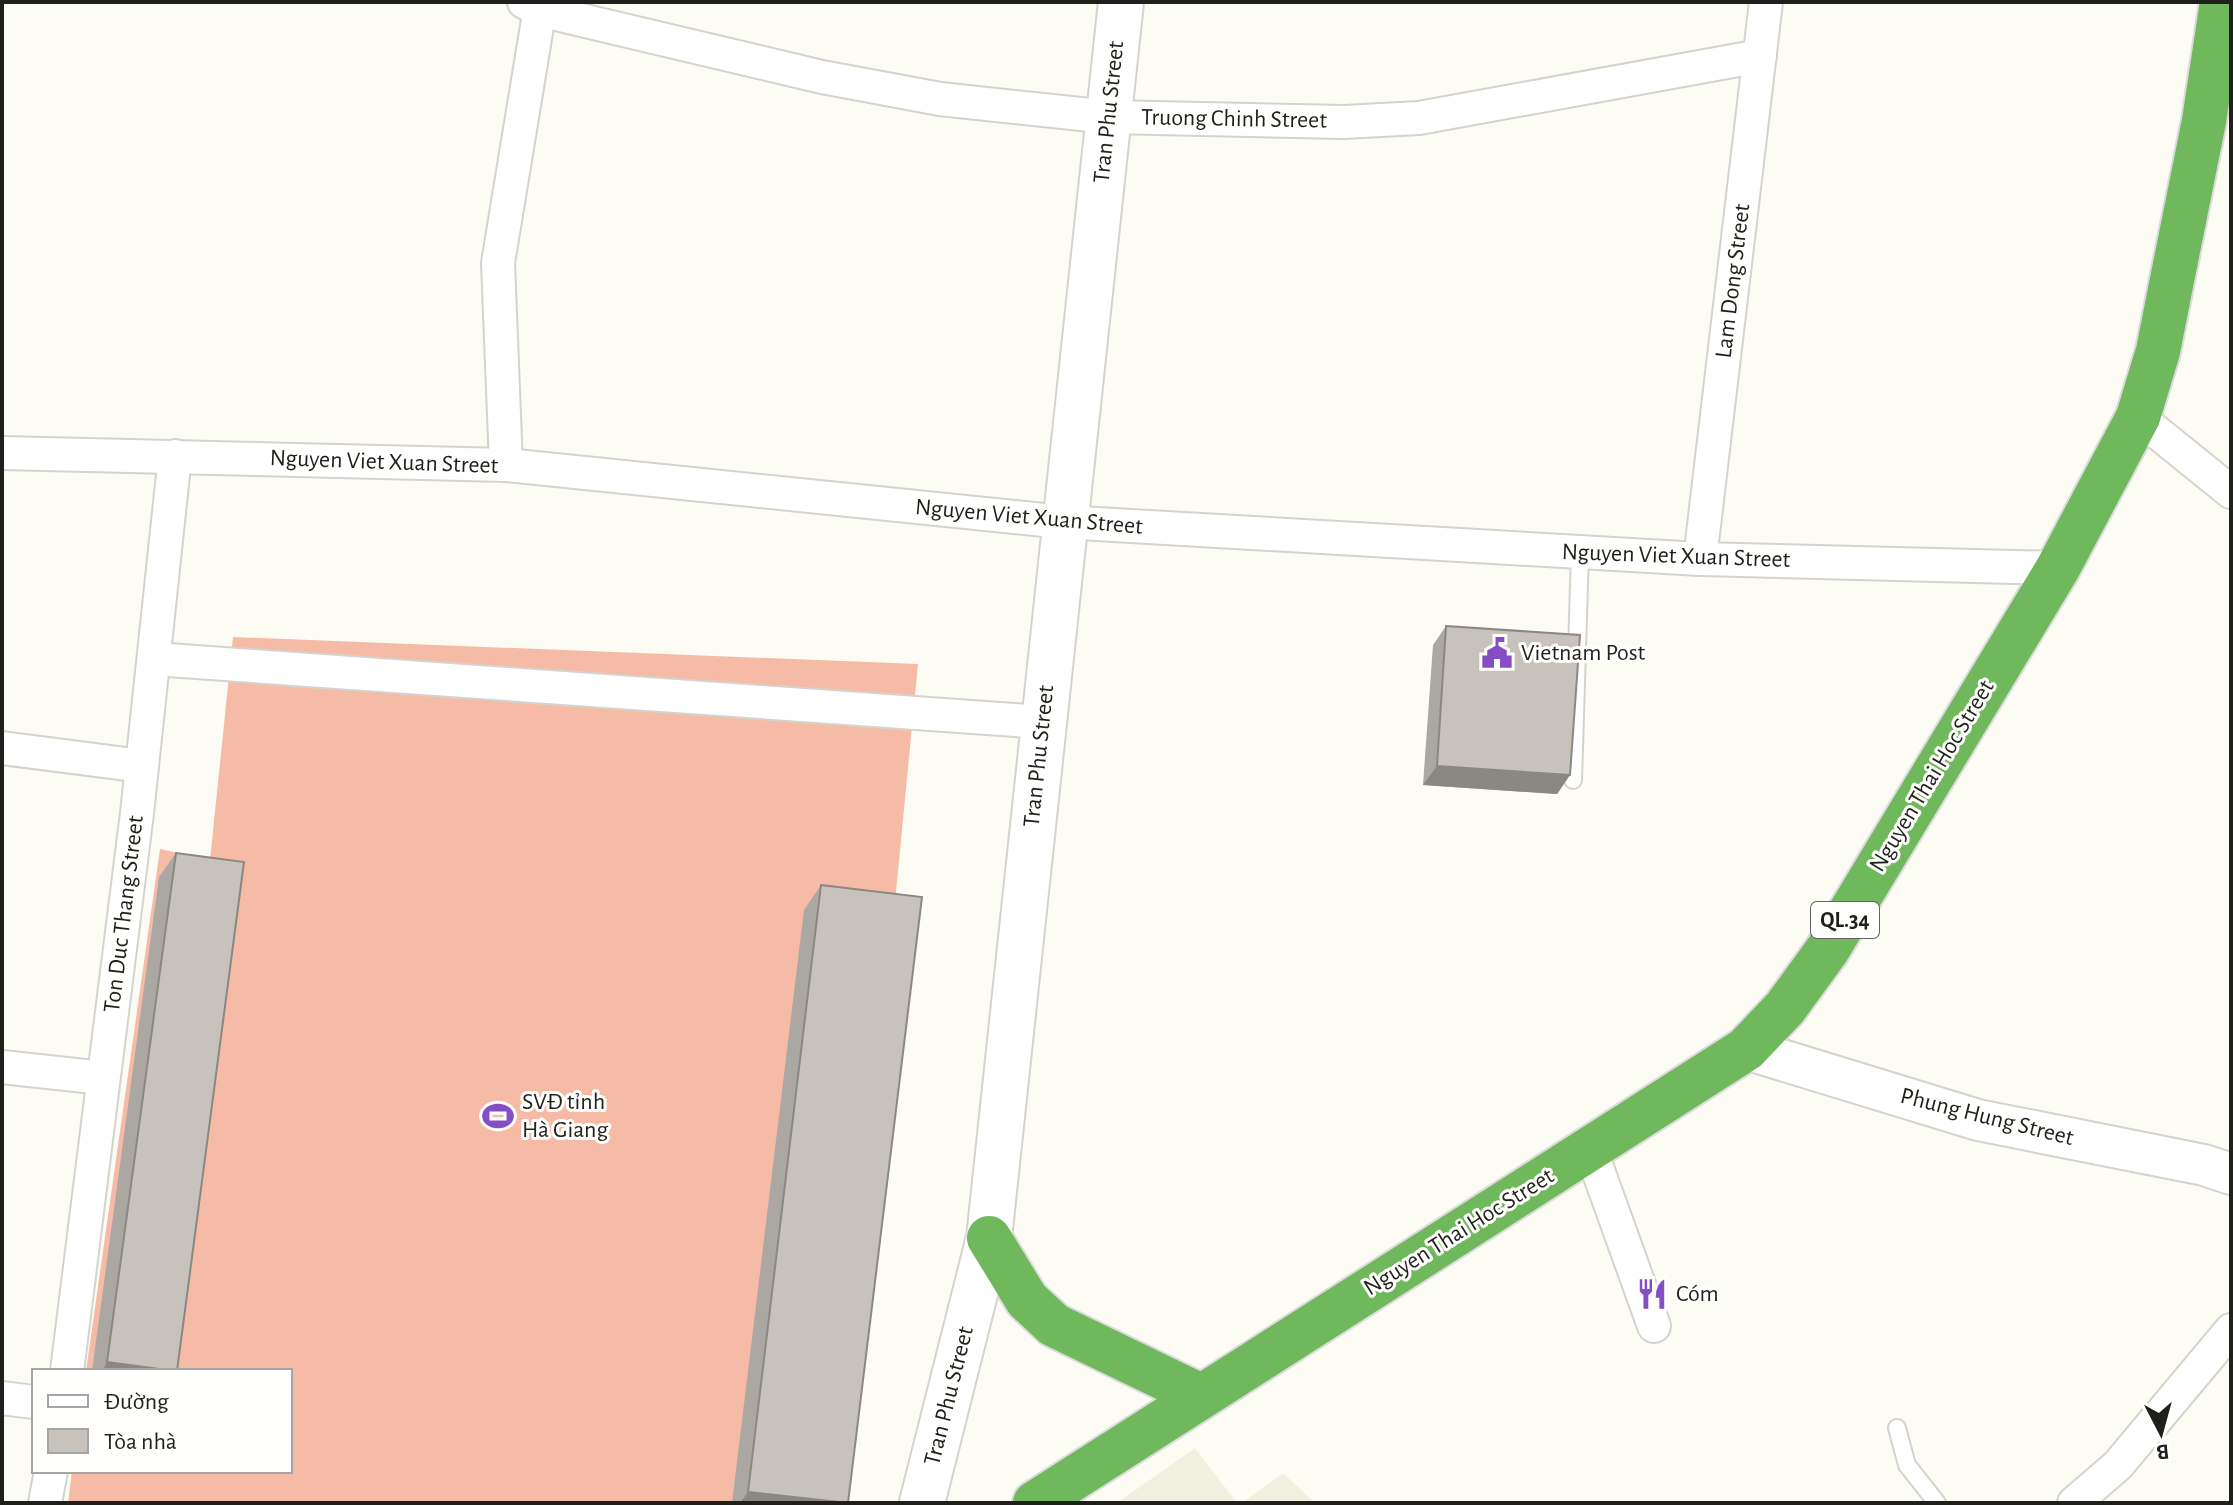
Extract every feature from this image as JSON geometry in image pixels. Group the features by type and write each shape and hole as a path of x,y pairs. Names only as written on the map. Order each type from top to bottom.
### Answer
{"highway":[{"name":"Nguyen Thai Hoc Street","path":"1035,1503 1746,1049 1785,1008 1828,949 2058,568 2138,417 2217,122 2222,2"},
{"path":"989,1238 1027,1300 1054,1325 1201,1396"}],"main road":[{"name":"Tran Phu Street","path":"922,1503 989,1238 1063,522 1121,2"}],"street":[{"name":"Lam Dong Street","path":"1700,559 1766,2"},
{"name":"Truong Chinh Street","path":"535,5 822,77 940,99 1109,117 1344,122 1419,118 1760,56"},
{"path":"506,465 498,263 535,5"},
{"path":"2138,417 2231,492"},
{"name":"Nguyen Viet Xuan Street","path":"2,453 506,465 1063,522 1700,559 2058,568"},
{"name":"Ton Duc Thang Street","path":"67,1369 142,766 175,456"},
{"path":"2193,460 2231,462"},
{"path":"154,659 1042,722"},
{"path":"2,748 142,766"},
{"name":"Phung Hung Street","path":"1746,1049 1978,1120 2204,1165 2231,1174"},
{"path":"2,1067 103,1078"},
{"path":"1590,1148 1654,1326"},
{"path":"2074,1503 2118,1465 2231,1330"},
{"path":"2,1398 32,1402"},
{"path":"45,1503 51,1473"}],"lane":[{"path":"1573,780 1580,552"},
{"path":"1897,1428 1907,1465 1937,1503"}],"shaded area":[{"name":"SVĐ tỉnh Hà Giang","path":"233,637 918,664 837,1503 68,1503 72,1473 292,1473 292,1369 86,1369 160,849 210,860"},
{"path":"1195,1448 1237,1503 1117,1503"},
{"path":"1283,1473 1315,1503 1242,1503"}],"building":[{"path":"1446,626 1580,635 1570,775 1437,766"},
{"path":"176,853 244,862 177,1369 107,1362"},
{"path":"821,885 922,897 848,1503 748,1492"}],"place":[{"name":"Vietnam Post","path":"1497,653"},
{"name":"SVĐ tỉnh Hà Giang","path":"498,1116"},
{"name":"Cóm","path":"1652,1294"}]}
